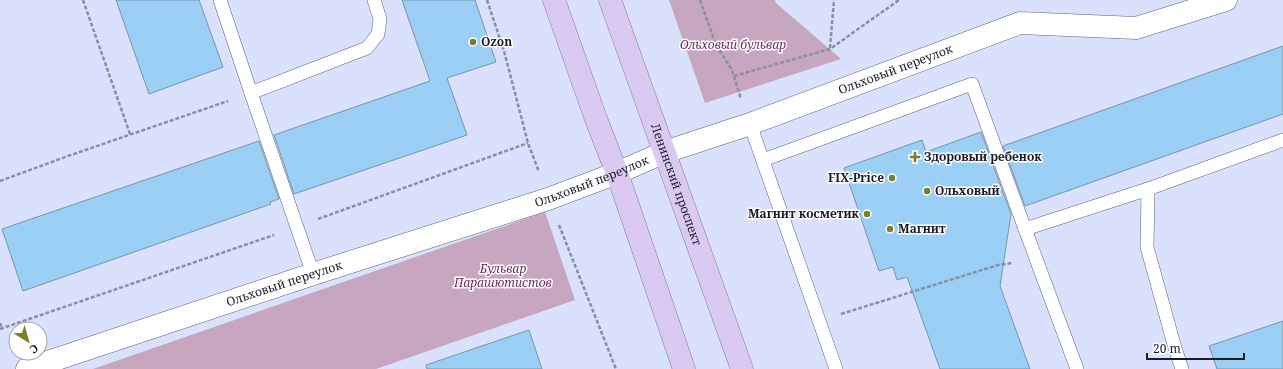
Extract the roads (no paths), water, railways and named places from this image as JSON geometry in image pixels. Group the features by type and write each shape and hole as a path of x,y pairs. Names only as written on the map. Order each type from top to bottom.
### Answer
{"main road":[{"path":"554,0 596,119 617,173 684,369"},
{"name":"Ленинский проспект","path":"610,0 742,369"}],"street":[{"name":"Ольховый переулок","path":"27,369 548,198 617,173 665,152 750,124 1020,23 1136,28 1226,0"}],"lane":[{"path":"220,0 313,274"},
{"path":"251,93 367,48 378,34 380,19 374,0"},
{"path":"762,160 972,84 1077,369"},
{"path":"750,124 836,369"},
{"path":"1025,229 1148,189 1283,140"},
{"path":"1148,189 1147,247 1182,369"}],"place":[{"name":"Ozon","path":"473,42"},
{"name":"Здоровый ребенок","path":"915,157"},
{"name":"FIX-Price","path":"892,178"},
{"name":"Ольховый","path":"927,191"},
{"name":"Магнит косметик","path":"867,214"},
{"name":"Магнит","path":"890,229"}],"park label":[{"name":"Ольховый бульвар","path":"733,45"},
{"name":"Бульвар Парашютистов","path":"503,276"}]}
